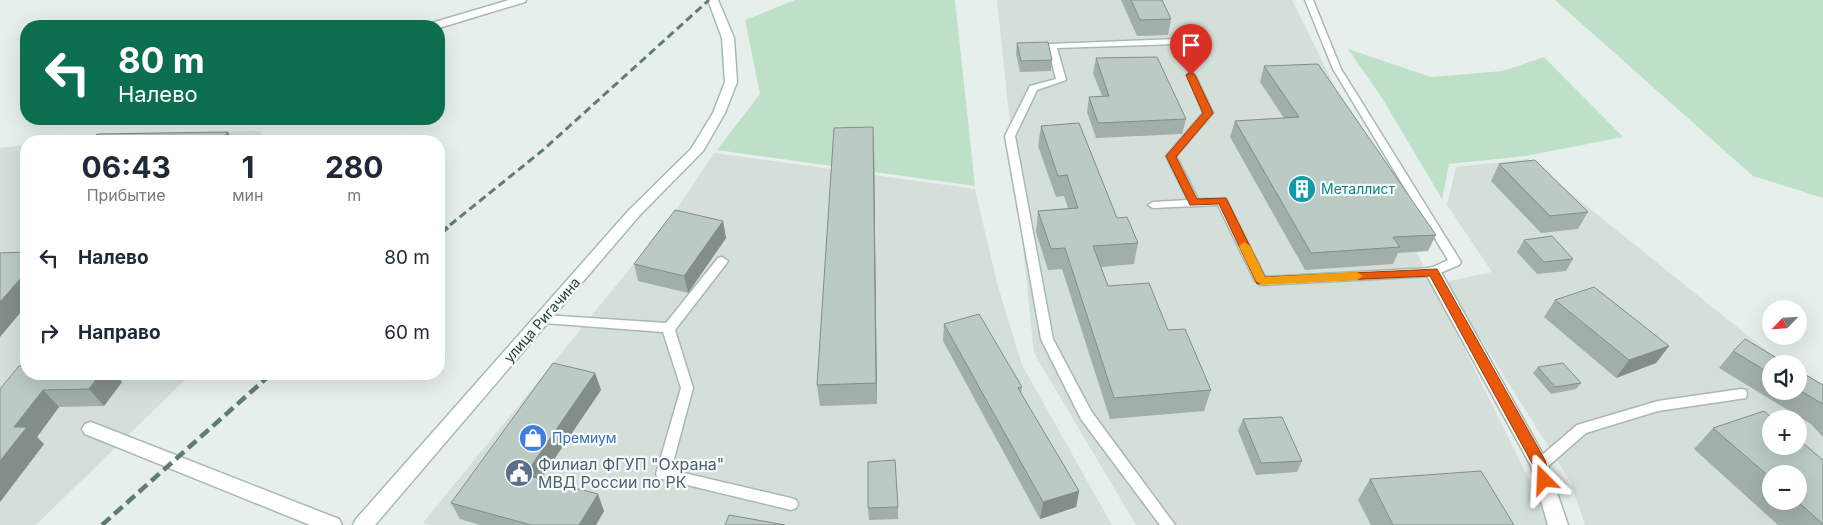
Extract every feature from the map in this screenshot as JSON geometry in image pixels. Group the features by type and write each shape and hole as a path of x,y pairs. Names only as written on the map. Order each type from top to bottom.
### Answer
{"main road":[{"path":"445,22 522,0"},
{"name":"улица Ригачина","path":"363,525 634,213 696,151 719,113 732,82 728,38 714,2"},
{"path":"1433,272 1540,464 1558,525"},
{"path":"90,429 332,525"}],"lane":[{"path":"1153,205 1222,201 1262,281 1433,272 1455,262 1337,69 1309,0"},
{"path":"1168,525 1086,415 1047,339 1010,136 1033,88 1061,80 1052,46 1203,41"},
{"path":"1191,75 1208,113 1171,156 1194,202"},
{"path":"668,328 722,261"},
{"path":"544,318 668,328"},
{"path":"668,328 687,388 663,474 791,504"},
{"path":"1540,464 1582,429 1658,406 1740,394"}],"shaded area":[{"path":"997,0 1292,0 1543,508 1547,525 1136,525 1034,353"},
{"path":"260,131 263,135 102,135 119,133"},
{"path":"20,146 20,380 185,380 36,525 0,525 0,148"},
{"path":"714,153 975,189 997,283 1022,365 1112,525 432,525 423,523 671,218"},
{"path":"1528,159 1772,355 1762,355 1762,400 1807,400 1807,393 1823,396 1823,525 1585,525 1570,481 1445,282 1492,272 1447,205 1456,167"}],"green space":[{"path":"795,0 955,0 975,186 717,150 760,94 745,20"},
{"path":"1555,0 1823,0 1823,198 1753,176"},
{"path":"1348,49 1431,77 1503,71 1544,57 1623,137 1526,156 1449,164 1442,199 1382,98"}],"building":[{"path":"1131,0 1162,0 1171,19 1140,20"},
{"path":"1048,42 1052,60 1021,61 1017,43"},
{"path":"1157,57 1186,119 1098,123 1089,97 1109,96 1096,58"},
{"path":"1318,64 1436,235 1393,237 1400,247 1311,253 1235,121 1299,117 1264,66"},
{"path":"1079,123 1117,218 1127,217 1138,243 1093,246 1108,286 1149,283 1168,330 1185,329 1211,390 1114,398 1065,248 1051,249 1038,211 1078,208 1067,175 1058,176 1041,126"},
{"path":"873,127 876,383 817,385 834,128"},
{"path":"228,132 225,135 97,134"},
{"path":"1535,160 1588,212 1550,216 1499,164"},
{"path":"675,210 723,221 684,276 634,264"},
{"path":"1552,236 1573,259 1544,262 1524,240"},
{"path":"20,252 20,279 0,302 0,253"},
{"path":"1594,287 1669,346 1629,360 1555,300"},
{"path":"979,314 1022,387 1018,388 1079,491 1043,502 944,324"},
{"path":"1745,339 1772,355 1762,355 1762,369 1733,351"},
{"path":"553,363 595,373 525,475 598,494 579,525 531,525 451,503"},
{"path":"1563,363 1581,383 1555,387 1538,367"},
{"path":"19,366 20,380 96,380 89,389 43,390 14,427 27,427 0,461 0,389"},
{"path":"1807,376 1823,385 1823,404 1807,395"},
{"path":"1762,412 1762,455 1807,455 1807,447 1823,460 1823,524 1807,510 1807,465 1762,465 1762,470 1713,428"},
{"path":"1282,417 1302,461 1261,463 1243,419"},
{"path":"895,460 898,507 868,508 868,462"},
{"path":"1481,471 1514,525 1393,525 1370,479"},
{"path":"729,515 785,525 725,525"}],"railway":[{"path":"450,225 543,150 709,0"},
{"path":"445,229 452,224"},
{"path":"102,525 264,380"}],"slow traffic":[{"path":"1244,246 1262,281 1357,276"}],"place":[{"name":"Металлист","path":"1302,189"},
{"name":"Премиум","path":"533,438"},
{"name":"Филиал ФГУП \"Охрана\" МВД России по РК","path":"519,473"}],"route":[{"path":"1191,75 1208,113 1171,156 1194,202 1222,201 1262,281 1433,272 1540,464 1544,480"}]}
